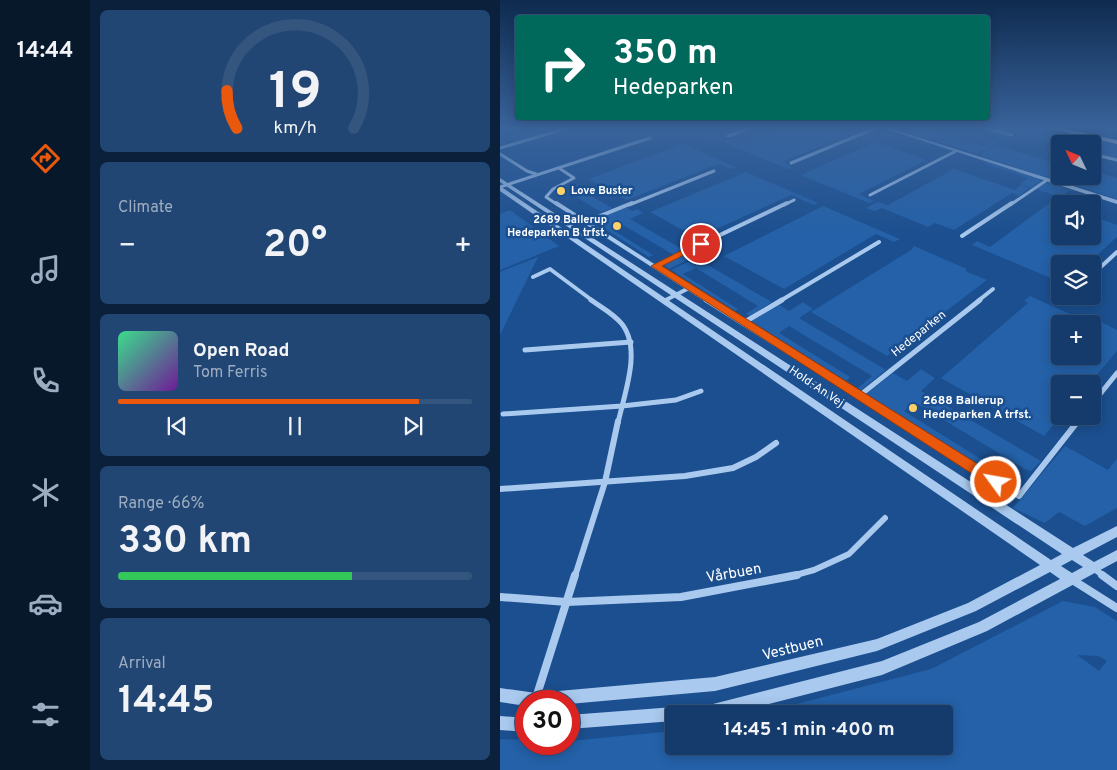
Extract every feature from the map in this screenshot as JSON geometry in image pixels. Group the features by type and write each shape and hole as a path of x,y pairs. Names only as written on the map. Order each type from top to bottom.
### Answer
{"street":[{"path":"516,164 530,173 539,175"},
{"path":"502,186 571,164"},
{"path":"870,195 929,164"},
{"path":"998,164 1117,202"},
{"path":"559,168 574,178 548,192 546,197 742,323 1019,496 1075,425"},
{"path":"585,222 714,171"},
{"path":"962,236 1047,180"},
{"name":"Hold-An Vej","path":"502,186 676,295 1074,554 1117,586"},
{"name":"Hold-An Vej","path":"502,186 664,301 1070,579 1117,608"},
{"path":"655,266 794,200"},
{"path":"742,323 880,242"},
{"path":"1101,267 1117,252"},
{"path":"533,277 550,269 618,320 627,330 632,342 632,356 605,482 539,690"},
{"path":"664,301 689,288"},
{"name":"Hedeparken","path":"859,396 992,289"},
{"path":"525,350 632,342"},
{"path":"1101,393 1117,373"},
{"path":"503,414 622,406 676,400 701,391"},
{"path":"500,489 685,476 733,468 756,458 776,443"},
{"name":"Vårbuen","path":"500,597 567,602 681,598 783,579 814,570 849,554 885,518"},
{"name":"Vestbuen","path":"580,696 715,684 877,645 972,606 1117,531"},
{"path":"740,705 882,668 983,627 1117,555"},
{"name":"Vestbuen","path":"500,695 515,697"},
{"path":"580,721 665,715"},
{"path":"500,722 515,724"}],"shaded area":[{"path":"629,164 728,164 737,168 732,169 718,164 627,200 589,179"},
{"path":"776,164 787,164 791,167 791,169"},
{"path":"826,164 918,164 859,194 874,201 869,203 801,175"},
{"path":"985,164 993,164 1041,181 1031,188 1020,184 1028,178"},
{"path":"1006,164 1051,164 1051,178"},
{"path":"954,169 1015,190 1021,185 1029,188 1019,196 1012,193 954,230 935,223 928,227 882,208 875,211 866,208 877,202 888,205"},
{"path":"746,172 818,203 814,205 791,195 697,238 650,212"},
{"path":"1101,173 1117,178 1117,199 1073,185 1101,185"},
{"path":"1049,183 1077,192 1068,191 1063,195 1054,195 1036,189"},
{"path":"578,188 612,208 601,212 568,192"},
{"path":"1051,202 1051,245 1101,245 1101,219 1117,225 1117,237 1097,255 1051,255 1051,278 972,245 977,241 990,247"},
{"path":"823,206 900,239 894,242 876,234 784,289 724,256"},
{"path":"626,207 632,211 637,209 643,213 630,219 684,250 674,255 621,224 610,228 653,255 649,257 591,220"},
{"path":"510,210 559,246 500,270 500,214"},
{"path":"706,244 712,248 669,269 662,264"},
{"path":"914,246 967,269 965,271 987,280 887,356 811,312 911,250"},
{"path":"711,251 720,256 706,264 772,302 750,316 746,314 758,306 696,268 683,274 738,309 735,311 671,270"},
{"path":"538,257 500,335 500,272"},
{"path":"1030,296 1072,315 1051,315 1051,365 1101,365 1101,322 1117,330 1117,351 1097,375 1051,375 1051,425 1053,425 1044,436 941,378 1028,303 1024,301"},
{"path":"803,302 813,309 799,318 886,370 861,390 858,388 872,376 789,326 779,333 850,377 846,381 751,321 778,304 789,311"},
{"path":"921,369 935,378 921,391 1041,461 1031,471 1025,469 914,402 904,411 1000,471 996,475 866,394 893,373 907,381"},
{"path":"1065,446 1108,470 1117,459 1117,508 1085,526 1059,512 1045,523 1013,508"},
{"path":"1063,601 1095,607 1117,621 1117,770 500,770 500,739 515,740 515,755 580,755 580,740 665,732 665,755 953,755 953,705 793,705 931,669","holes":["1079,655 1098,656 1107,661 1099,671 1079,656 1076,658"]}],"place":[{"name":"Love Buster","path":"561,191"},
{"name":"2689 Ballerup Hedeparken B trfst.","path":"617,226"},
{"name":"2688 Ballerup Hedeparken A trfst.","path":"913,408"}],"route":[{"path":"701,244 655,266 742,323 996,482"}]}
